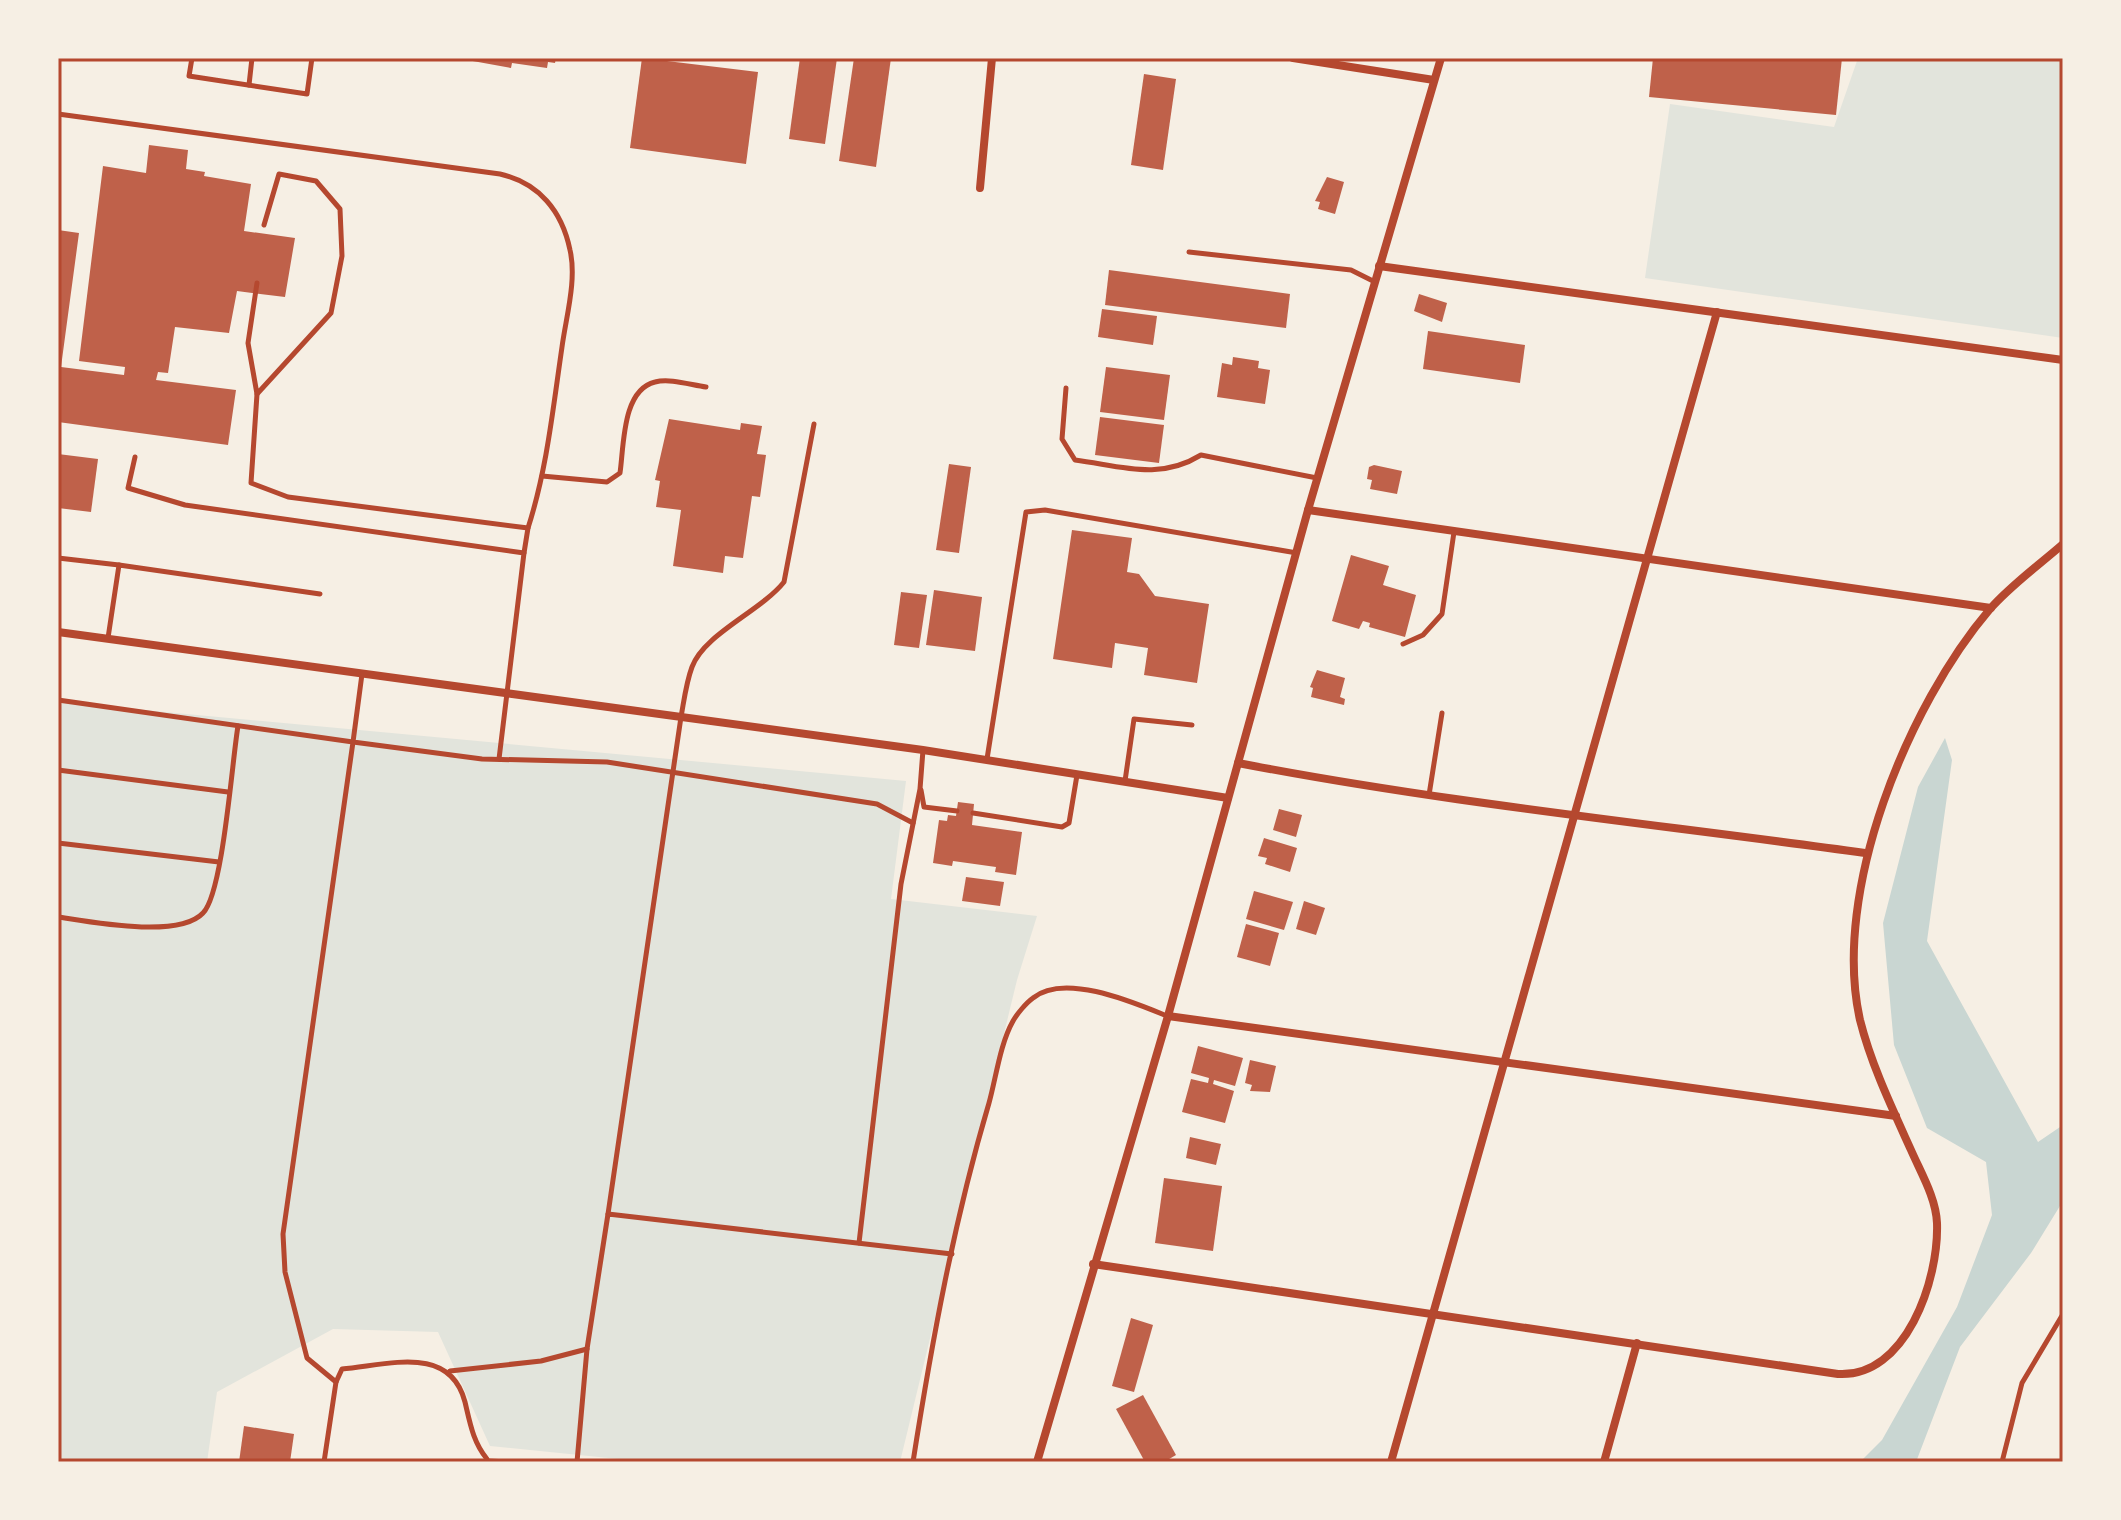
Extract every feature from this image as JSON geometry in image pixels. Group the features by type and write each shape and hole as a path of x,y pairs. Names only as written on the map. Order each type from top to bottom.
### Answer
{"street":[{"path":"980,188 992,58"},
{"path":"1293,58 1434,80"},
{"path":"1037,1462 1168,1016 1308,510 1441,58"},
{"path":"1379,266 2063,360"},
{"path":"1391,1462 1502,1061 1576,812 1717,312"},
{"path":"1308,510 1991,608"},
{"path":"1093,1264 1850,1375 1882,1362 1906,1334 1928,1288 1937,1223 1929,1190 1869,1049 1856,994 1856,921 1865,853 1904,754 1927,707 1991,608 2063,544"},
{"path":"58,632 923,750 1228,798"},
{"path":"1238,763 1429,796 1576,812 1865,853"},
{"path":"1168,1016 1896,1116"},
{"path":"1604,1462 1637,1343"}],"lane":[{"path":"192,58 189,76 307,94 312,58"},
{"path":"249,85 252,58"},
{"path":"58,114 500,174 531,185 553,208 561,222 572,263 542,476 524,553 499,759"},
{"path":"257,394 331,313 342,256 340,209 316,181 279,174 264,225"},
{"path":"1189,252 1351,270 1375,282"},
{"path":"257,283 248,343 257,394 251,483 288,497 528,528"},
{"path":"542,476 607,482 620,473 634,396 657,381 706,387"},
{"path":"1066,388 1062,439 1075,460 1162,471 1178,468 1201,455 1318,478"},
{"path":"577,1462 587,1349 681,717 692,666 701,651 773,596 784,582 814,424"},
{"path":"135,457 128,488 185,505 524,553"},
{"path":"987,760 1026,512 1045,510 1297,553"},
{"path":"1403,644 1423,635 1442,614 1454,532"},
{"path":"58,558 320,594"},
{"path":"108,639 119,565"},
{"path":"336,1382 307,1358 285,1272 283,1234 363,673"},
{"path":"58,700 353,742 499,759 607,762 673,771 877,804 913,823"},
{"path":"1429,796 1442,713"},
{"path":"1125,782 1134,719 1192,725"},
{"path":"58,917 152,927 180,925 202,915 212,900 238,726"},
{"path":"859,1243 901,884 920,789 923,750"},
{"path":"58,770 228,792"},
{"path":"973,813 1062,827 1069,823 1077,775"},
{"path":"920,789 924,807 957,811"},
{"path":"58,843 219,862"},
{"path":"913,1462 931,1350 968,1172 1013,1021 1035,996 1060,990 1088,990 1168,1016"},
{"path":"608,1214 952,1254"},
{"path":"2002,1462 2022,1383 2063,1314"},
{"path":"449,1371 530,1363 587,1349"},
{"path":"324,1462 336,1382 342,1369 428,1362 449,1371 461,1385 476,1445 487,1460 513,1462"}],"shaded area":[{"path":"1858,58 2063,58 2063,338 1645,278 1670,104 1834,127"},
{"path":"58,702 906,781 891,899 1037,916 1017,980 900,1462 648,1462 490,1446 438,1332 333,1329 217,1392 207,1462 58,1462"},
{"path":"1945,738 1952,760 1927,941 2038,1142 2063,1125 2063,1201 2031,1253 1960,1347 1916,1462 1860,1462 1882,1440 1957,1307 1992,1215 1986,1162 1927,1128 1894,1045 1883,923 1918,787"}],"building":[{"path":"456,58 556,58 555,63 548,62 547,68 512,63 511,68"},
{"path":"642,58 758,72 746,164 630,148"},
{"path":"800,58 837,58 825,144 789,139"},
{"path":"854,58 891,58 876,167 839,161"},
{"path":"1653,58 1842,58 1836,115 1649,97"},
{"path":"1144,74 1176,79 1163,170 1131,165"},
{"path":"149,145 188,150 186,169 205,172 204,176 251,184 244,231 295,238 285,297 237,291 229,333 175,327 168,373 158,372 156,380 236,390 228,445 58,422 58,230 79,233 61,367 124,375 125,367 79,361 103,166 146,173"},
{"path":"1327,177 1344,182 1335,214 1318,209 1320,202 1315,201"},
{"path":"1109,270 1290,294 1286,328 1105,305"},
{"path":"1419,294 1447,303 1442,322 1414,311"},
{"path":"1102,309 1157,316 1153,345 1098,337"},
{"path":"1428,331 1525,345 1520,383 1423,369"},
{"path":"1233,357 1259,361 1258,368 1270,370 1265,404 1217,397 1222,363 1232,365"},
{"path":"1106,367 1170,375 1164,420 1100,412"},
{"path":"1100,417 1164,425 1159,463 1095,455"},
{"path":"669,419 740,430 741,423 762,426 757,454 766,455 760,497 752,496 743,558 725,556 723,573 673,566 681,510 656,507 660,481 655,480"},
{"path":"58,454 98,459 91,512 58,508"},
{"path":"949,464 971,467 959,553 936,550"},
{"path":"1374,465 1402,471 1397,494 1370,489 1372,480 1367,479 1369,467"},
{"path":"1072,530 1132,538 1127,572 1139,574 1155,596 1209,604 1197,683 1144,675 1148,648 1115,643 1112,668 1053,659"},
{"path":"1351,555 1389,566 1383,585 1416,595 1405,637 1369,627 1370,623 1363,621 1359,629 1332,621"},
{"path":"934,590 982,597 975,651 926,645"},
{"path":"901,592 927,595 919,648 894,645"},
{"path":"1317,670 1345,678 1340,697 1345,699 1344,705 1311,697 1313,688 1310,687"},
{"path":"958,802 974,804 972,825 1022,832 1016,875 995,872 996,867 953,861 952,866 933,863 939,820 947,821 948,815 956,816"},
{"path":"1279,809 1302,815 1296,837 1273,830"},
{"path":"1264,838 1297,848 1290,872 1265,864 1267,858 1258,856"},
{"path":"966,877 1004,882 1000,906 962,901"},
{"path":"1254,891 1293,902 1284,930 1246,919"},
{"path":"1304,901 1325,908 1316,935 1296,929"},
{"path":"1246,924 1279,933 1270,966 1237,957"},
{"path":"1198,1046 1243,1058 1235,1086 1214,1080 1213,1084 1234,1091 1225,1123 1182,1112 1191,1079 1208,1083 1209,1078 1191,1073"},
{"path":"1250,1060 1276,1066 1270,1092 1250,1091 1252,1085 1245,1083"},
{"path":"1190,1137 1221,1144 1216,1165 1186,1158"},
{"path":"1164,1178 1222,1186 1213,1251 1155,1243"},
{"path":"1131,1318 1153,1325 1134,1392 1112,1386"},
{"path":"1143,1395 1176,1455 1164,1462 1145,1462 1116,1409"},
{"path":"244,1426 294,1434 290,1462 239,1462"}]}
